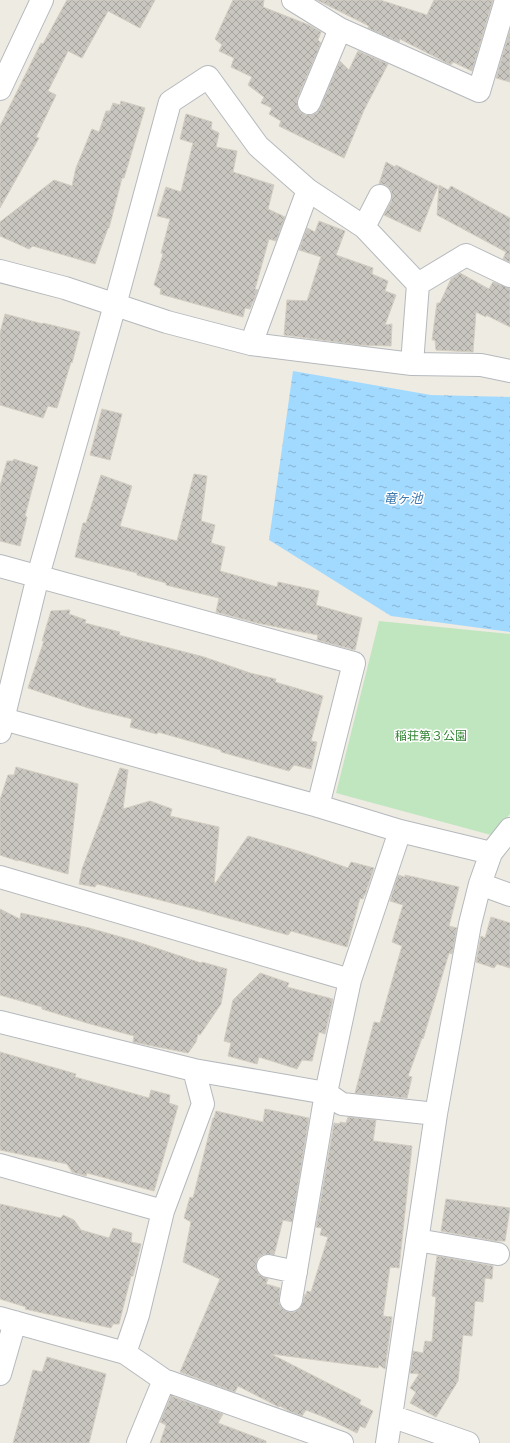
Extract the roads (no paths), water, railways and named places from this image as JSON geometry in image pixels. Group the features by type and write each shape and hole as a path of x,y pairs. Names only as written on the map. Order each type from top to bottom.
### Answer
{"street":[{"path":"0,89 42,0"},
{"path":"293,0 340,29 479,91 506,0"},
{"path":"309,103 340,29"},
{"path":"412,364 418,284 364,227 308,190 258,146 208,77 170,102 115,305 38,576 1,723 318,806 400,831 491,853"},
{"path":"251,344 308,190"},
{"path":"364,227 380,196"},
{"path":"418,284 466,255 510,276"},
{"path":"0,271 65,288 167,322 251,344 412,364 481,365 510,371"},
{"path":"0,566 354,663 318,806"},
{"path":"387,1443 436,1114 470,924 480,884 491,853 510,829"},
{"path":"291,1300 326,1093 350,980 400,831"},
{"path":"0,877 350,980"},
{"path":"480,884 510,895"},
{"path":"0,1022 194,1070 326,1093 342,1104 436,1114"},
{"path":"126,1353 138,1315 163,1211 203,1104 194,1070"},
{"path":"0,1165 163,1211"},
{"path":"417,1240 498,1254"},
{"path":"268,1266 296,1272"},
{"path":"0,1374 7,1320 126,1353 164,1380 342,1443"},
{"path":"138,1443 164,1380"},
{"path":"391,1416 468,1443"}],"water":[{"name":"竜ヶ池","path":"293,371 431,395 510,397 510,632 391,616 269,540"}],"park label":[{"name":"稲荘第３公園","path":"431,736"}]}
